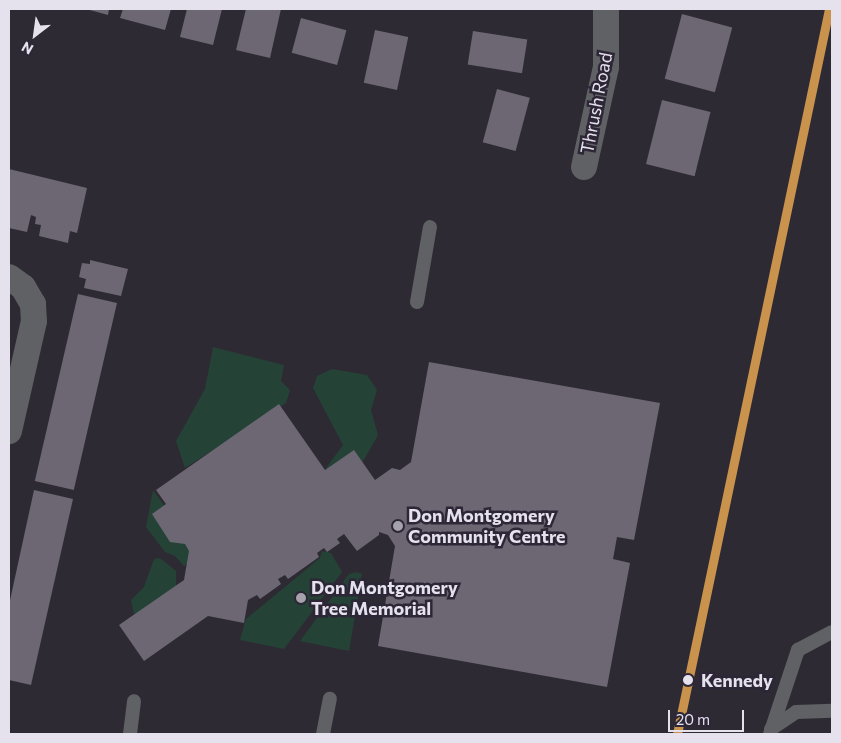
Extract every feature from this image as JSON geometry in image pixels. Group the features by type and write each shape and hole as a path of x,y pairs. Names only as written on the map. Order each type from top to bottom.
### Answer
{"street":[{"name":"Thrush Road","path":"584,167 606,67 608,40 606,9"},
{"path":"9,277 23,287 33,304 34,321 9,431"}],"lane":[{"path":"417,302 430,228"},
{"path":"771,732 798,650 832,632"},
{"path":"324,734 330,698"},
{"path":"130,734 134,701"},
{"path":"771,732 796,712 832,710"}],"green space":[{"path":"213,347 284,365 281,381 290,390 286,403 185,468 176,441 205,389"},
{"path":"332,369 367,375 377,390 371,410 378,435 344,495 326,468 343,445 313,388 317,376"},
{"path":"153,490 200,555 184,566 175,556 165,552 146,527"},
{"path":"322,551 331,553 342,572 284,649 240,640 246,619 320,558"},
{"path":"160,558 176,571 176,591 135,619 131,600 144,587 154,559"},
{"path":"357,572 362,574 349,651 300,641 349,574"}],"building":[{"path":"86,9 109,9 108,15"},
{"path":"123,9 171,9 165,30 120,18"},
{"path":"187,9 222,9 213,45 180,37"},
{"path":"246,9 281,9 270,58 236,50"},
{"path":"682,14 732,27 715,92 665,79"},
{"path":"301,18 346,30 337,65 292,53"},
{"path":"375,30 408,37 397,90 364,83"},
{"path":"473,31 527,40 522,73 468,65"},
{"path":"497,89 530,98 516,151 483,142"},
{"path":"662,100 711,112 695,176 646,164"},
{"path":"9,169 87,188 77,233 70,231 68,243 39,236 41,225 35,224 36,217 31,215 27,232 9,228"},
{"path":"90,260 128,269 121,296 84,288 86,279 79,277 82,263 90,264"},
{"path":"78,294 117,303 74,490 35,481"},
{"name":"Don Montgomery Community Centre","path":"429,362 660,403 634,540 617,537 613,559 630,563 607,687 378,646 395,546 388,535 379,532 379,535 357,551 344,534 337,539 340,543 327,552 324,548 317,553 319,557 288,579 285,575 278,579 281,584 260,599 257,595 248,600 244,623 208,616 144,661 119,625 184,580 189,551 185,544 170,542 152,514 166,504 156,490 279,404 325,470 354,450 375,480 392,468 400,470 411,462"},
{"path":"34,490 73,499 31,685 9,680 9,605"}],"transit line":[{"path":"677,734 829,9"}],"place":[{"name":"Don Montgomery Community Centre","path":"398,526"},
{"name":"Don Montgomery Tree Memorial","path":"301,598"},
{"name":"Kennedy","path":"688,680"}]}
